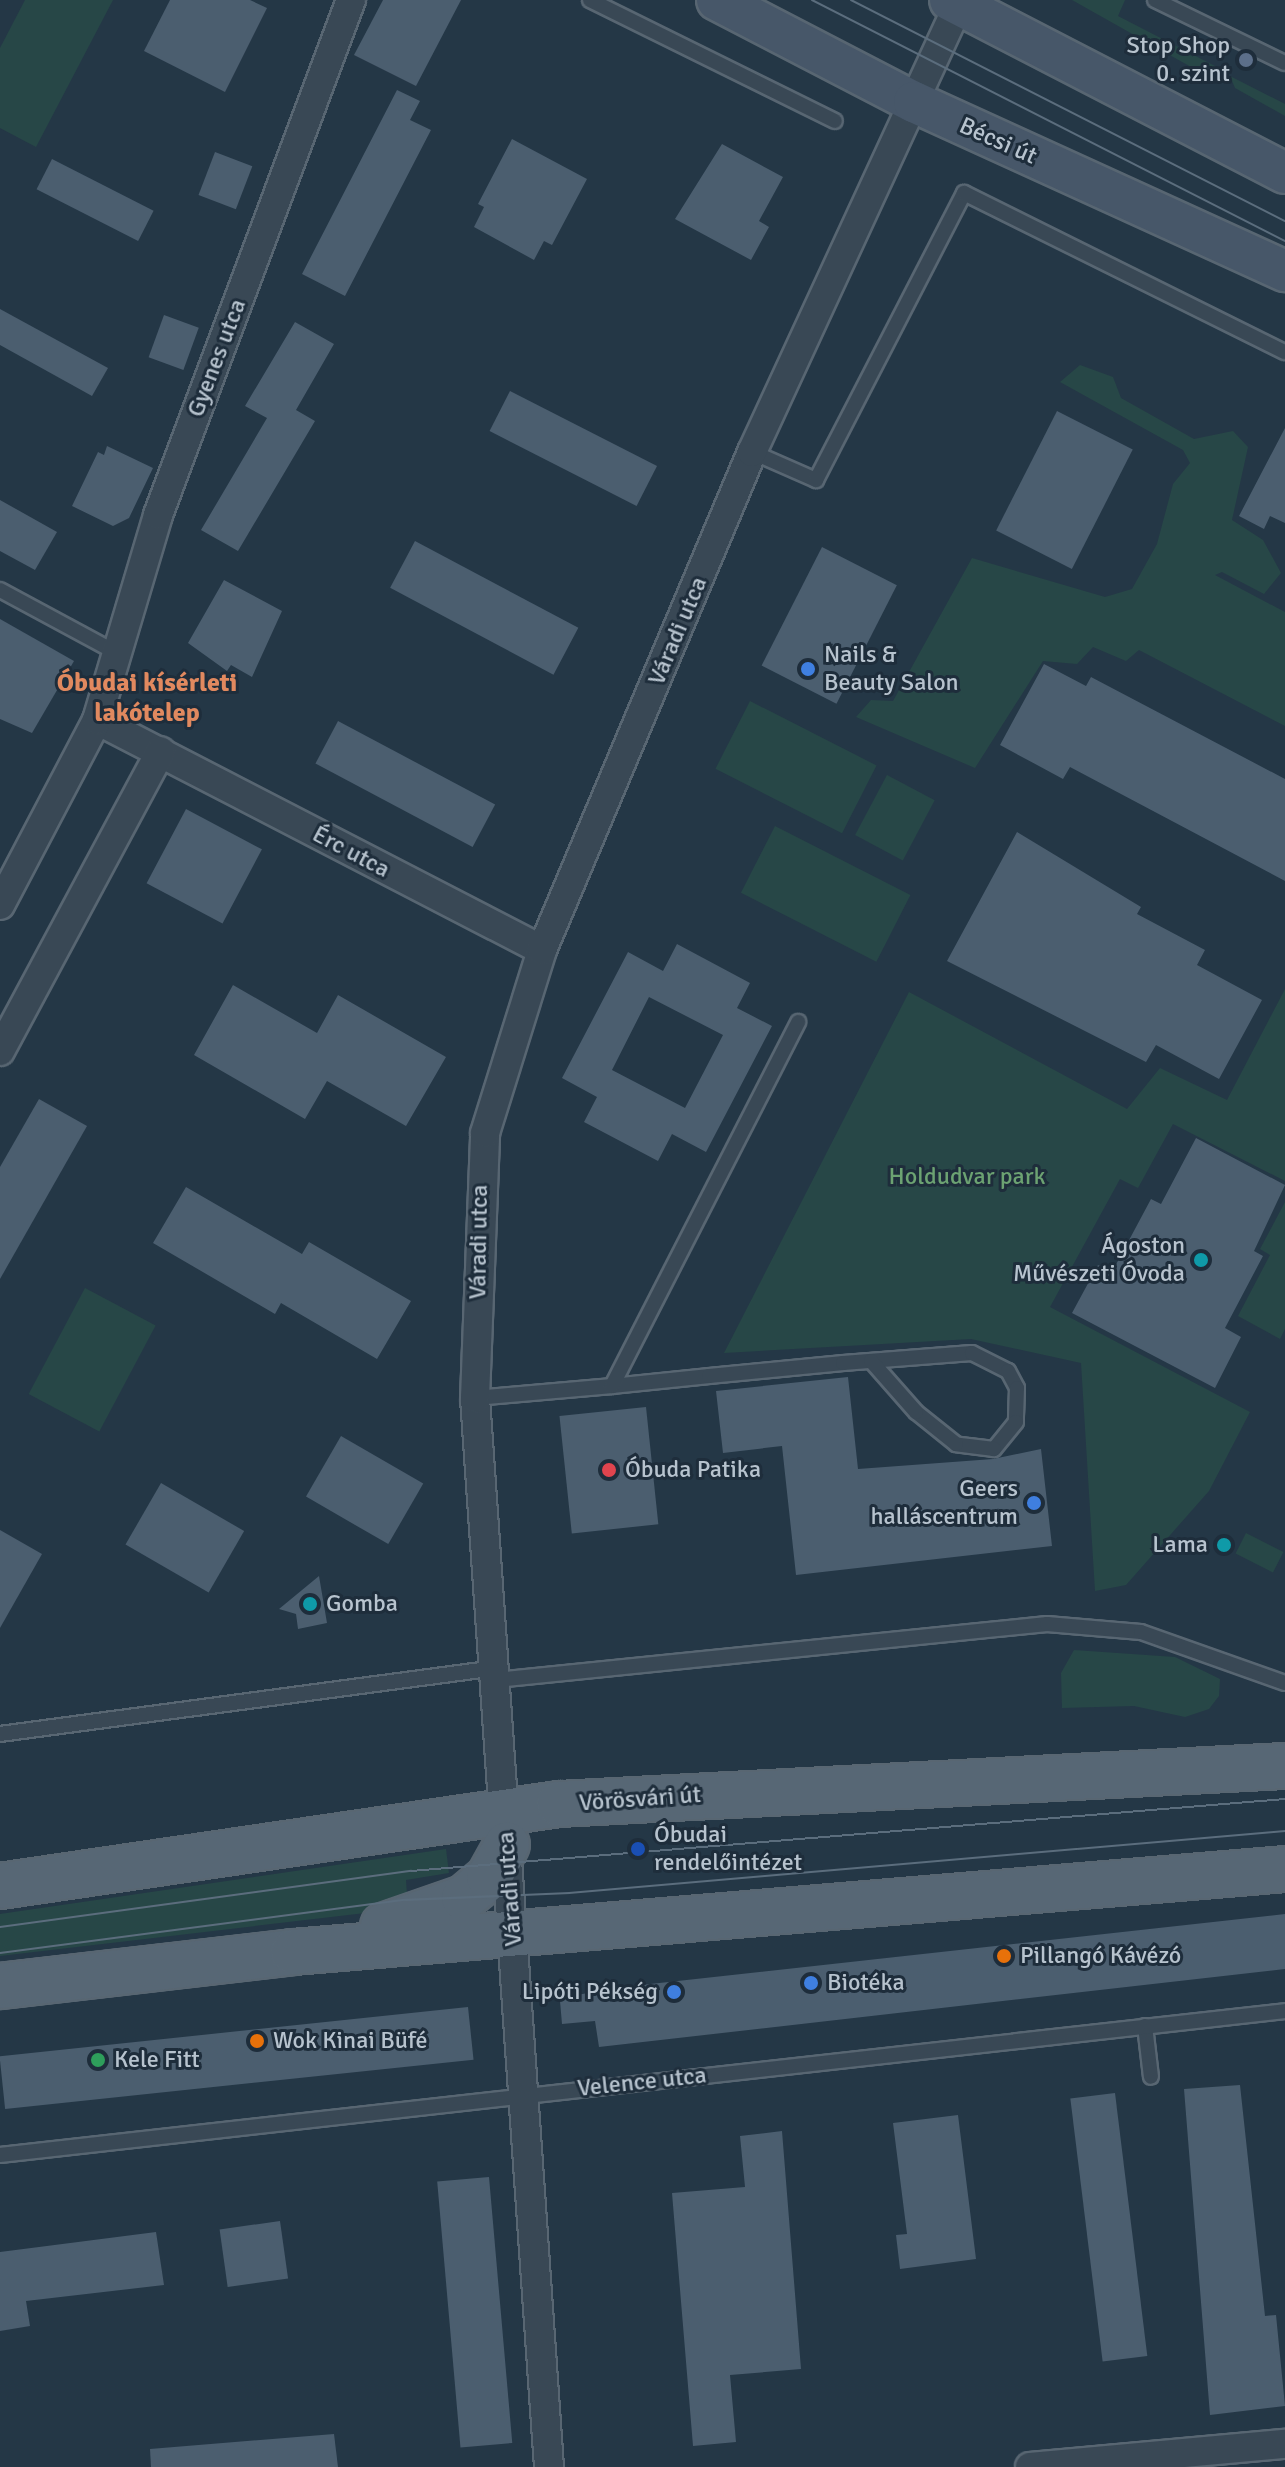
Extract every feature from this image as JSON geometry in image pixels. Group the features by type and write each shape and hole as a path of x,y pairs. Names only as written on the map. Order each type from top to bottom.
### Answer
{"main road":[{"name":"Bécsi út","path":"717,0 914,102 1285,271"},
{"path":"957,1 1285,173"},
{"name":"Vörösvári út","path":"0,1886 931,1781 1285,1766"},
{"path":"293,1952 444,1908 489,1877 505,1828"},
{"path":"0,1986 293,1952 1285,1869"}],"street":[{"name":"Gyenes utca","path":"0,905 97,720 158,515 351,0"},
{"name":"Váradi utca","path":"549,2467 526,2095 475,1398 480,1163 542,950 752,452 914,102 957,1"},
{"path":"0,1051 161,751 97,720"},
{"name":"Érc utca","path":"161,751 542,950"},
{"path":"1030,2467 1277,2452"}],"lane":[{"path":"590,0 835,121"},
{"path":"1155,0 1285,63"},
{"path":"752,452 816,480 964,193 1285,352"},
{"path":"0,590 117,653"},
{"path":"612,1386 798,1022"},
{"path":"475,1398 871,1361 972,1353 995,1359 1017,1388 1016,1422 994,1449 956,1444 916,1412 871,1361"},
{"path":"0,1734 496,1674 572,1671 1074,1626 1141,1632 1285,1683"},
{"name":"Velence utca","path":"0,2155 1285,2011"},
{"path":"1145,2026 1151,2077"}],"green space":[{"path":"25,0 113,0 36,147 0,128 0,48"},
{"path":"1072,0 1125,0 1118,16 1215,66 1207,76"},
{"path":"1230,76 1285,104 1285,116 1235,88"},
{"path":"1080,365 1113,377 1121,398 1194,439 1233,431 1248,447 1232,520 1263,540 1281,573 1264,594 1222,572 1215,575 1285,612 1285,726 1139,650 1126,661 1093,647 1077,664 1043,661 975,768 856,717 871,700 893,701 972,558 1105,597 1132,589 1157,544 1173,484 1190,463 1183,450 1060,382"},
{"path":"750,701 877,765 842,833 715,769"},
{"path":"887,775 935,800 903,860 855,835"},
{"path":"775,826 910,895 876,962 741,893"},
{"name":"Holdudvar park","path":"1285,989 1285,1181 1173,1124 1138,1188 1120,1179 1050,1307 1250,1412 1209,1491 1126,1585 1095,1591 1081,1363 971,1339 724,1353 909,992 1127,1109 1160,1068 1227,1100"},
{"path":"1285,1202 1285,1329 1280,1339 1238,1316 1270,1255 1260,1249"},
{"path":"85,1288 156,1326 99,1432 29,1394"},
{"path":"1246,1533 1283,1552 1273,1573 1236,1553"},
{"path":"1074,1650 1175,1657 1220,1679 1219,1696 1209,1709 1185,1717 1134,1706 1062,1708 1061,1673"},
{"path":"446,1849 449,1873 406,1880 408,1908 0,1956 0,1914"}],"building":[{"path":"170,0 250,0 267,8 225,92 144,51"},
{"path":"383,0 461,0 416,86 354,55"},
{"path":"397,90 420,101 410,120 431,130 345,296 302,274"},
{"path":"512,139 587,179 552,245 544,241 534,260 474,227 484,207 478,204"},
{"path":"722,144 783,177 759,221 769,227 751,260 675,219"},
{"path":"215,152 252,166 236,209 199,195"},
{"path":"52,159 154,211 138,241 37,189"},
{"path":"0,309 108,368 92,396 0,345"},
{"path":"164,315 199,328 183,370 149,357"},
{"path":"295,322 334,344 296,410 315,421 238,551 201,530 267,418 245,406"},
{"path":"510,391 657,466 637,506 490,431"},
{"path":"1057,411 1133,450 1072,569 996,530"},
{"path":"1285,428 1285,523 1270,516 1264,529 1239,516"},
{"path":"107,446 153,468 129,518 113,526 72,506 98,452 104,455"},
{"path":"0,500 57,532 35,570 0,551"},
{"path":"415,541 578,628 553,675 390,588"},
{"path":"822,547 897,585 836,704 762,666"},
{"path":"224,580 282,611 252,677 231,665 227,671 188,643"},
{"path":"0,619 74,661 32,733 0,719"},
{"path":"1044,664 1086,686 1091,677 1285,779 1285,881 1070,767 1063,779 1000,745"},
{"path":"338,721 495,805 473,847 315,763"},
{"path":"186,809 262,849 222,924 147,883"},
{"path":"1017,832 1141,907 1137,914 1205,950 1197,965 1262,1000 1219,1079 1156,1045 1146,1062 947,961"},
{"path":"677,944 750,983 737,1008 772,1026 706,1152 672,1134 658,1161 584,1122 597,1097 562,1078 628,952 663,971","holes":["649,997 723,1035 685,1108 612,1070"]},
{"path":"233,985 317,1033 338,995 446,1057 406,1126 327,1081 305,1119 194,1055"},
{"path":"39,1099 87,1126 0,1279 0,1167"},
{"name":"Ágoston Művészeti Óvoda","path":"1196,1138 1285,1185 1254,1251 1263,1256 1225,1328 1241,1337 1215,1388 1072,1313 1098,1265 1112,1272 1151,1199 1161,1204"},
{"path":"186,1187 302,1254 309,1242 411,1301 377,1359 281,1303 275,1314 153,1243"},
{"path":"848,1377 858,1469 993,1459 1041,1449 1052,1546 796,1575 782,1446 723,1453 716,1391"},
{"name":"Óbuda Patika","path":"646,1407 658,1524 572,1533 559,1416"},
{"path":"341,1436 423,1484 388,1544 306,1497"},
{"path":"161,1483 244,1531 209,1592 126,1544"},
{"path":"0,1530 42,1554 0,1628"},
{"name":"Gomba","path":"319,1576 327,1623 298,1629 296,1614 279,1609"},
{"path":"1285,1914 1285,1969 599,2047 595,2021 562,2024 560,2001 565,1997 623,1987"},
{"path":"468,2007 474,2060 5,2109 0,2056"},
{"path":"1240,2085 1265,2316 1276,2315 1285,2406 1210,2415 1184,2089"},
{"path":"1115,2093 1147,2356 1103,2362 1070,2098"},
{"path":"958,2115 976,2259 900,2269 896,2235 907,2234 893,2123"},
{"path":"782,2131 801,2369 730,2375 736,2442 693,2446 672,2193 745,2187 740,2136"},
{"path":"489,2177 512,2443 460,2448 437,2182"},
{"path":"280,2221 288,2278 228,2287 220,2229"},
{"path":"156,2232 164,2285 26,2301 30,2326 0,2331 0,2252"},
{"path":"334,2434 338,2467 151,2467 150,2449"}],"tram line":[{"path":"812,0 1285,241"},
{"path":"851,0 1285,221"},
{"path":"0,1927 411,1871 1285,1799"},
{"path":"0,1953 405,1900 569,1893 1285,1831"}],"place":[{"name":"Stop Shop 0. szint","path":"1246,60"},
{"name":"Nails & Beauty Salon","path":"808,669"},
{"name":"Ágoston Művészeti Óvoda","path":"1201,1260"},
{"name":"Óbuda Patika","path":"609,1470"},
{"name":"Geers halláscentrum","path":"1034,1503"},
{"name":"Lama","path":"1224,1545"},
{"name":"Gomba","path":"310,1604"},
{"name":"Óbudai rendelőintézet","path":"638,1849"},
{"name":"Pillangó Kávézó","path":"1004,1956"},
{"name":"Biotéka","path":"811,1983"},
{"name":"Lipóti Pékség","path":"674,1992"},
{"name":"Wok Kinai Büfé","path":"257,2041"},
{"name":"Kele Fitt","path":"98,2060"}],"district":[{"name":"Óbudai kísérleti lakótelep","path":"147,699"}]}
